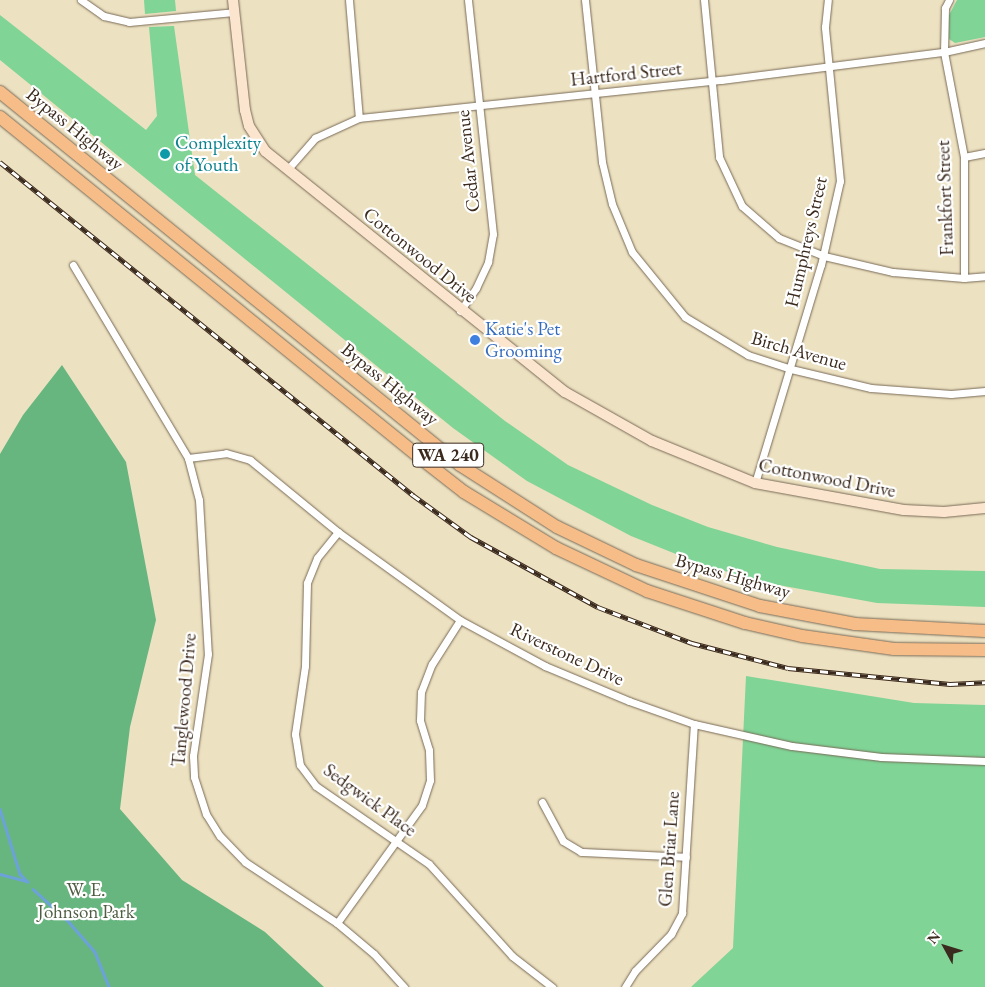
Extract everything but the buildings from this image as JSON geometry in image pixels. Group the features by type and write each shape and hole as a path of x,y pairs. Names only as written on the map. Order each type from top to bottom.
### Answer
{"highway":[{"name":"Bypass Highway","path":"0,92 460,465 557,527 636,566 760,606 855,624 985,631"},
{"name":"Bypass Highway","path":"0,117 464,492 556,548 647,591 745,623 802,636 894,648 985,650"}],"street":[{"path":"81,0 104,16 129,22 234,12"},
{"name":"Cottonwood Drive","path":"233,0 249,126 265,151 460,311 565,392 652,441 755,483 904,510 944,512 985,508"},
{"path":"349,0 359,118"},
{"name":"Cedar Avenue","path":"460,311 476,288 488,262 493,234 468,0"},
{"name":"Birch Avenue","path":"585,0 602,162 612,204 632,252 685,317 748,355 791,369 871,388 951,394 985,391"},
{"path":"704,0 719,157 742,206 779,238 824,256 893,272 964,278 985,276"},
{"name":"Humphreys Street","path":"755,483 824,256 840,181 825,27 828,0"},
{"name":"Frankfort Street","path":"949,0 945,8 944,52 964,157 964,278"},
{"name":"Hartford Street","path":"287,170 315,138 359,118 478,107 828,68 944,52 985,43"},
{"path":"964,157 985,153"},
{"name":"Tanglewood Drive","path":"73,264 188,458 199,500 208,654 193,756 194,778 206,814 232,850 337,923 374,954 404,987"},
{"name":"Riverstone Drive","path":"188,458 226,452 250,460 338,532 460,620 545,666 694,724 792,746 837,752 881,757 985,761"},
{"name":"Sedgwick Place","path":"338,532 317,558 306,583 305,666 295,734 300,765 316,786 398,839 429,864 512,956 552,987"},
{"path":"337,923 422,805 430,780 429,750 420,720 421,692 432,664 460,620"},
{"name":"Glen Briar Lane","path":"625,987 635,971 671,934 682,913 694,724"},
{"path":"542,802 563,841 581,852 686,857"}],"green space":[{"path":"144,0 175,0 176,11 145,14"},
{"path":"957,0 985,0 985,37 955,43 949,39 949,15"},
{"path":"0,15 146,130 157,116 149,27 174,26 195,175 505,421 568,465 652,505 708,527 777,547 880,569 985,571 985,607 877,603 762,582 701,564 631,536 527,481 453,428 0,60"},
{"name":"W. E. Johnson Park","path":"62,365 126,462 156,620 130,727 120,809 182,880 265,932 324,987 0,987 0,454 23,415"},
{"path":"746,676 914,703 985,705 985,987 691,987 733,948"}],"waterway":[{"path":"0,809 20,874 28,882"},
{"path":"0,874 27,881"},
{"path":"33,889 69,922 95,952 109,987"}],"railway":[{"path":"0,162 413,495 471,537 598,607 692,643 788,668 950,684 985,682"}],"place":[{"name":"Complexity of Youth","path":"165,154"},
{"name":"Katie's Pet Grooming","path":"475,340"}]}
